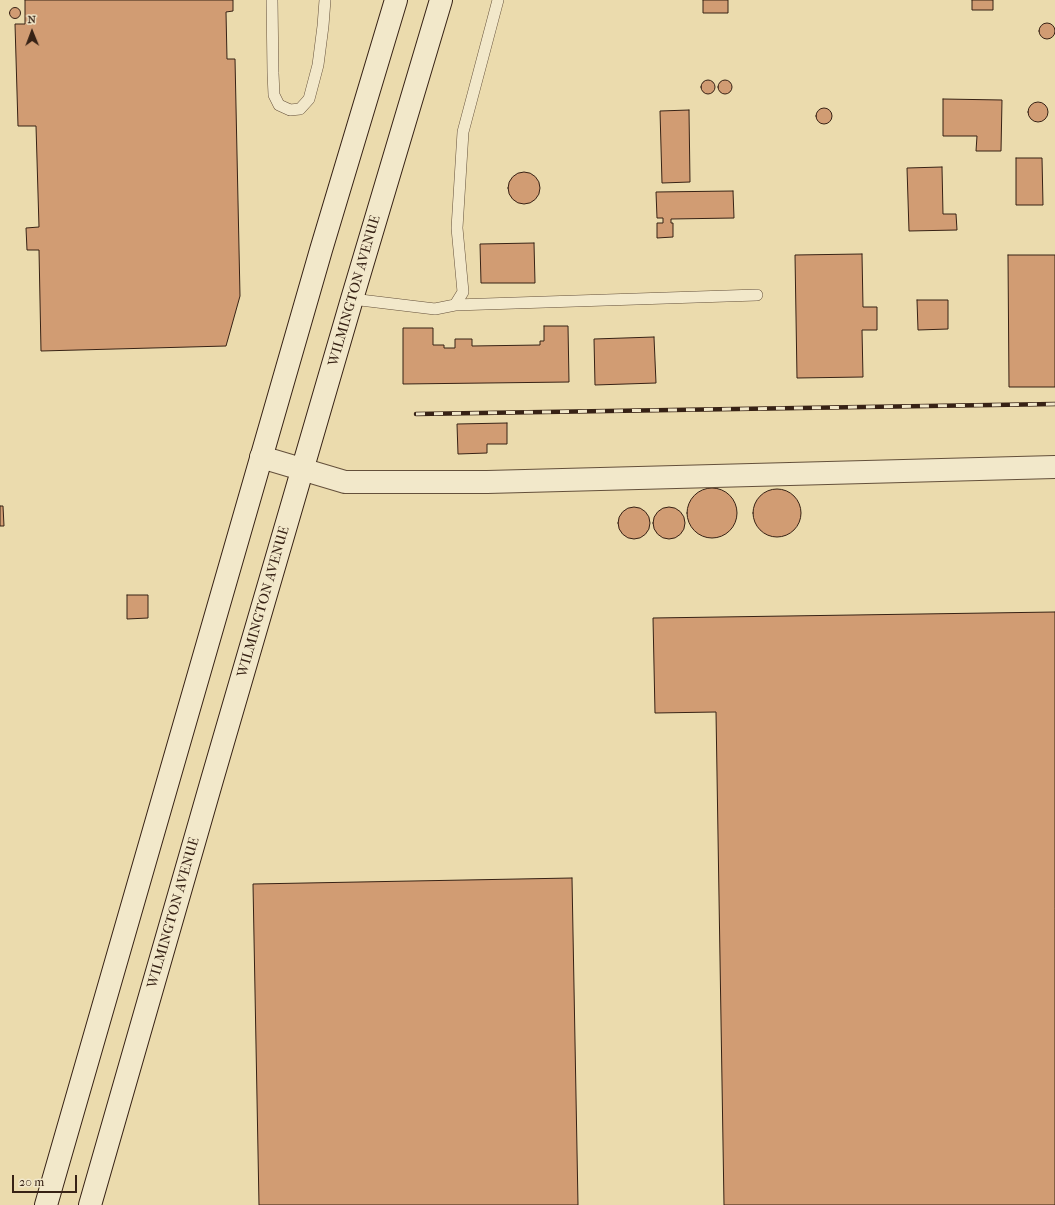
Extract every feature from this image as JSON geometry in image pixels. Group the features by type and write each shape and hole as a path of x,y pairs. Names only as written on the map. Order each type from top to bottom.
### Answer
{"main road":[{"path":"46,1205 323,242 396,0"},
{"name":"WILMINGTON AVENUE","path":"90,1205 352,299 442,0"},
{"path":"261,457 345,482 449,483 1055,467"}],"lane":[{"path":"272,0 274,95 279,105 290,110 300,108 309,99 318,65 325,0"},
{"path":"455,305 463,292 457,228 463,132 498,0"},
{"path":"352,299 436,309 455,305 757,295"}],"building":[{"path":"25,0 233,0 233,11 226,12 227,59 235,59 240,296 226,346 41,351 39,250 27,250 26,228 39,227 36,126 18,126 15,24 25,24"},
{"path":"703,0 728,0 728,13 703,13"},
{"path":"972,0 993,0 993,10 972,10"},
{"path":"15,7 19,9 21,13 19,17 15,19 11,17 9,13 11,9"},
{"path":"1047,23 1053,25 1055,31 1053,37 1047,39 1041,37 1039,31 1041,25"},
{"path":"708,80 713,82 715,87 713,92 708,94 703,92 701,87 703,82"},
{"path":"725,80 730,82 732,87 730,92 725,94 720,92 718,87 720,82"},
{"path":"943,99 1002,100 1001,151 976,151 977,136 943,136"},
{"path":"1038,102 1045,105 1048,112 1045,119 1038,122 1031,119 1028,112 1031,105"},
{"path":"824,108 830,110 832,116 830,122 824,124 818,122 816,116 818,110"},
{"path":"689,110 690,182 662,183 660,111"},
{"path":"1016,158 1042,158 1043,205 1016,205"},
{"path":"942,167 943,214 956,214 957,230 909,231 907,168"},
{"path":"524,172 530,173 537,179 540,188 539,194 533,201 524,204 518,203 511,197 508,188 509,182 515,175"},
{"path":"733,191 734,218 671,219 671,223 673,223 673,237 657,238 657,223 663,223 663,218 657,218 656,192"},
{"path":"534,243 535,283 481,283 480,244"},
{"path":"862,254 863,307 877,307 877,330 862,330 863,377 797,378 795,255"},
{"path":"1008,255 1055,255 1055,387 1009,387"},
{"path":"917,300 948,300 948,329 918,330"},
{"path":"544,326 568,326 569,382 403,384 403,328 433,328 433,345 444,345 444,348 455,348 455,339 472,339 472,346 540,345 540,341 544,341"},
{"path":"654,337 656,383 595,385 594,339"},
{"path":"507,423 507,444 487,444 487,453 458,454 457,424"},
{"path":"712,488 726,492 733,499 737,513 733,527 726,534 712,538 698,534 691,527 687,513 691,499 698,492"},
{"path":"777,489 786,491 794,496 799,504 801,513 799,522 794,530 786,535 777,537 768,535 760,530 755,522 753,513 755,504 760,496 768,491"},
{"path":"0,506 3,506 4,526 0,526"},
{"path":"634,507 640,508 647,514 650,523 649,529 643,536 634,539 628,538 621,532 618,523 619,517 625,510"},
{"path":"669,507 675,508 682,514 685,523 684,529 678,536 669,539 663,538 656,532 653,523 654,517 660,510"},
{"path":"127,595 148,595 148,618 127,619"},
{"path":"1055,612 1055,1205 724,1205 716,712 655,713 653,618"},
{"path":"572,878 578,1205 259,1205 253,884"}],"railway":[{"path":"416,414 1055,404"}]}
